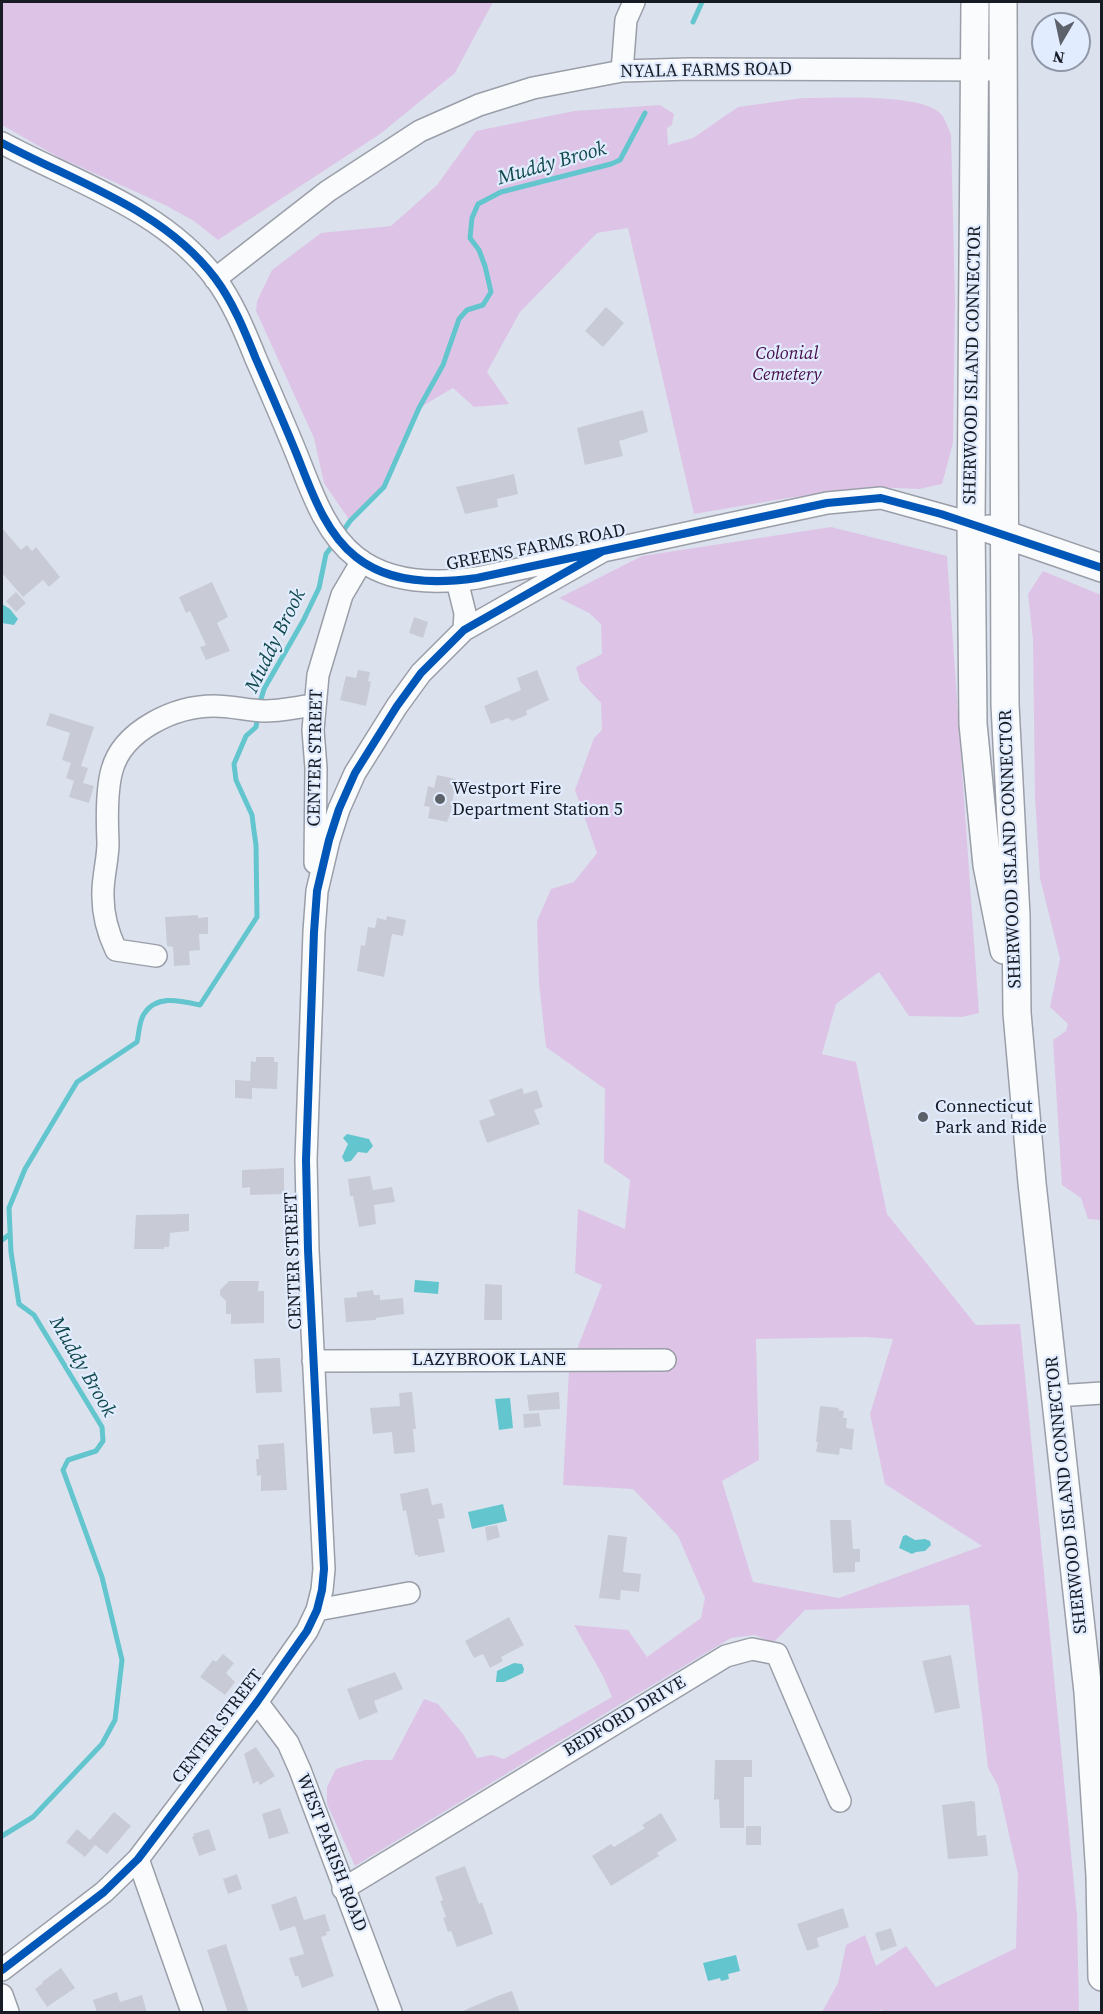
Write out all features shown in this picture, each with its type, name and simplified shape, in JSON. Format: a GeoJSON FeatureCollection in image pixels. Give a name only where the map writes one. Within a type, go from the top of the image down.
{"type":"FeatureCollection","features":[{"type":"Feature","properties":{"kind":"main road","name":"SHERWOOD ISLAND CONNECTOR"},"geometry":{"type":"LineString","coordinates":[[975,2],[972,693],[987,865],[1017,1013]]}},
{"type":"Feature","properties":{"kind":"main road","name":"SHERWOOD ISLAND CONNECTOR"},"geometry":{"type":"LineString","coordinates":[[1003,2],[1005,705],[1016,916],[1017,1013],[1032,1184],[1079,1600],[1092,1743],[1100,1876],[1101,1977]]}},
{"type":"Feature","properties":{"kind":"main road","name":"GREENS FARMS ROAD"},"geometry":{"type":"LineString","coordinates":[[971,523],[1101,568]]}},
{"type":"Feature","properties":{"kind":"street"},"geometry":{"type":"LineString","coordinates":[[622,71],[626,20],[634,2]]}},
{"type":"Feature","properties":{"kind":"street","name":"NYALA FARMS ROAD"},"geometry":{"type":"LineString","coordinates":[[215,279],[328,191],[420,131],[480,105],[533,88],[622,71],[689,69],[1003,70]]}},
{"type":"Feature","properties":{"kind":"street","name":"GREENS FARMS ROAD"},"geometry":{"type":"LineString","coordinates":[[2,143],[143,214],[180,241],[215,279],[240,321],[316,501],[335,535],[355,556],[388,574],[407,579],[457,581],[827,503],[881,498],[971,523]]}},
{"type":"Feature","properties":{"kind":"street","name":"CENTER STREET"},"geometry":{"type":"LineString","coordinates":[[2,1970],[104,1892],[138,1859],[257,1701],[307,1630],[317,1610],[324,1569],[308,1250],[306,1160],[314,932],[317,891],[329,840],[339,809],[355,773],[397,706],[421,673],[464,630],[603,551]]}},
{"type":"Feature","properties":{"kind":"street","name":"CENTER STREET"},"geometry":{"type":"LineString","coordinates":[[317,891],[314,705],[318,675],[355,556]]}},
{"type":"Feature","properties":{"kind":"street"},"geometry":{"type":"LineString","coordinates":[[457,581],[465,613],[464,630]]}},
{"type":"Feature","properties":{"kind":"street"},"geometry":{"type":"LineString","coordinates":[[156,956],[116,950],[107,930],[102,896],[108,852],[107,815],[112,769],[121,751],[140,730],[159,718],[191,708],[214,706],[254,710],[314,705]]}},
{"type":"Feature","properties":{"kind":"street","name":"LAZYBROOK LANE"},"geometry":{"type":"LineString","coordinates":[[314,1360],[665,1360]]}},
{"type":"Feature","properties":{"kind":"street"},"geometry":{"type":"LineString","coordinates":[[1056,1396],[1101,1393]]}},
{"type":"Feature","properties":{"kind":"street"},"geometry":{"type":"LineString","coordinates":[[317,1610],[409,1593]]}},
{"type":"Feature","properties":{"kind":"street","name":"BEDFORD DRIVE"},"geometry":{"type":"LineString","coordinates":[[343,1889],[726,1656],[752,1649],[777,1654],[840,1801]]}},
{"type":"Feature","properties":{"kind":"street","name":"WEST PARISH ROAD"},"geometry":{"type":"LineString","coordinates":[[257,1701],[288,1743],[300,1770],[391,2013]]}},
{"type":"Feature","properties":{"kind":"street"},"geometry":{"type":"LineString","coordinates":[[138,1859],[192,2013]]}},
{"type":"Feature","properties":{"kind":"street"},"geometry":{"type":"LineString","coordinates":[[2,1995],[8,2013]]}},
{"type":"Feature","properties":{"kind":"green space"},"geometry":{"type":"Polygon","coordinates":[[[2,2],[493,2],[455,73],[380,134],[218,240],[194,221],[165,205],[56,156],[2,125],[2,2]]]}},
{"type":"Feature","properties":{"kind":"green space","name":"Colonial Cemetery"},"geometry":{"type":"Polygon","coordinates":[[[854,97],[914,102],[940,113],[951,134],[955,302],[953,443],[942,484],[919,489],[868,487],[694,514],[628,228],[597,233],[520,312],[487,372],[509,404],[474,407],[453,388],[419,408],[384,487],[350,521],[324,483],[314,438],[256,311],[257,301],[272,270],[321,233],[391,226],[437,185],[476,131],[574,111],[660,105],[674,114],[672,125],[667,128],[668,145],[693,138],[738,107],[803,98],[854,97]]]}},
{"type":"Feature","properties":{"kind":"green space"},"geometry":{"type":"Polygon","coordinates":[[[831,527],[947,556],[979,1013],[962,1017],[909,1016],[879,972],[836,1004],[822,1054],[856,1062],[887,1214],[976,1325],[1020,1324],[1077,1915],[1079,2012],[885,2012],[881,2010],[877,2012],[822,2012],[838,1983],[846,1945],[865,1935],[876,1966],[906,1946],[936,1987],[1016,1948],[1018,1874],[998,1786],[988,1768],[969,1605],[805,1610],[773,1643],[755,1635],[731,1638],[355,1866],[327,1804],[327,1787],[336,1769],[365,1760],[392,1760],[424,1699],[438,1704],[463,1734],[477,1758],[492,1755],[504,1759],[612,1697],[603,1676],[574,1625],[628,1630],[647,1657],[701,1618],[705,1598],[678,1536],[633,1489],[563,1485],[569,1370],[602,1285],[575,1273],[578,1209],[625,1229],[630,1180],[604,1162],[605,1089],[546,1047],[539,983],[537,921],[551,889],[574,882],[597,853],[575,790],[594,738],[602,730],[601,703],[580,681],[576,667],[602,654],[601,624],[589,613],[559,598],[642,556],[831,527]],[[866,1337],[756,1339],[759,1460],[722,1481],[753,1582],[839,1598],[982,1546],[885,1484],[870,1414],[893,1339],[866,1337]]]}},
{"type":"Feature","properties":{"kind":"green space"},"geometry":{"type":"Polygon","coordinates":[[[1043,571],[1101,595],[1101,1220],[1088,1219],[1081,1198],[1062,1185],[1053,1040],[1066,1031],[1068,1024],[1050,1007],[1060,959],[1040,878],[1035,797],[1033,640],[1028,594],[1043,571]]]}},
{"type":"Feature","properties":{"kind":"water"},"geometry":{"type":"Polygon","coordinates":[[[2,604],[10,609],[18,619],[14,625],[2,623],[2,604]]]}},
{"type":"Feature","properties":{"kind":"water"},"geometry":{"type":"Polygon","coordinates":[[[347,1134],[369,1139],[373,1146],[367,1153],[358,1152],[351,1161],[345,1162],[342,1157],[348,1144],[343,1138],[347,1134]]]}},
{"type":"Feature","properties":{"kind":"water"},"geometry":{"type":"Polygon","coordinates":[[[415,1280],[439,1282],[438,1294],[414,1292],[415,1280]]]}},
{"type":"Feature","properties":{"kind":"water"},"geometry":{"type":"Polygon","coordinates":[[[510,1398],[513,1428],[499,1430],[495,1399],[510,1398]]]}},
{"type":"Feature","properties":{"kind":"water"},"geometry":{"type":"Polygon","coordinates":[[[503,1504],[507,1521],[472,1529],[468,1512],[503,1504]]]}},
{"type":"Feature","properties":{"kind":"water"},"geometry":{"type":"Polygon","coordinates":[[[906,1535],[915,1540],[930,1541],[931,1545],[925,1551],[912,1554],[899,1548],[903,1536],[906,1535]]]}},
{"type":"Feature","properties":{"kind":"water"},"geometry":{"type":"Polygon","coordinates":[[[514,1663],[522,1664],[523,1673],[504,1682],[496,1682],[497,1671],[514,1663]]]}},
{"type":"Feature","properties":{"kind":"water"},"geometry":{"type":"Polygon","coordinates":[[[736,1955],[740,1971],[728,1974],[729,1979],[721,1981],[720,1978],[708,1981],[703,1963],[736,1955]]]}},
{"type":"Feature","properties":{"kind":"building"},"geometry":{"type":"Polygon","coordinates":[[[606,307],[624,323],[603,347],[585,331],[606,307]]]}},
{"type":"Feature","properties":{"kind":"building"},"geometry":{"type":"Polygon","coordinates":[[[643,410],[648,432],[619,441],[623,456],[585,465],[577,428],[643,410]]]}},
{"type":"Feature","properties":{"kind":"building"},"geometry":{"type":"Polygon","coordinates":[[[514,474],[518,494],[497,499],[498,507],[465,514],[456,487],[514,474]]]}},
{"type":"Feature","properties":{"kind":"building"},"geometry":{"type":"Polygon","coordinates":[[[2,528],[21,550],[27,545],[32,551],[36,547],[60,577],[49,587],[43,580],[23,597],[2,573],[2,528]]]}},
{"type":"Feature","properties":{"kind":"building"},"geometry":{"type":"Polygon","coordinates":[[[212,582],[228,617],[217,623],[230,651],[206,660],[200,647],[206,645],[190,611],[186,613],[179,597],[212,582]]]}},
{"type":"Feature","properties":{"kind":"building"},"geometry":{"type":"Polygon","coordinates":[[[16,592],[26,603],[16,612],[6,601],[16,592]]]}},
{"type":"Feature","properties":{"kind":"building"},"geometry":{"type":"Polygon","coordinates":[[[414,617],[428,622],[423,638],[409,633],[414,617]]]}},
{"type":"Feature","properties":{"kind":"building"},"geometry":{"type":"Polygon","coordinates":[[[358,670],[370,672],[368,681],[371,682],[366,706],[340,700],[346,676],[356,678],[358,670]]]}},
{"type":"Feature","properties":{"kind":"building"},"geometry":{"type":"Polygon","coordinates":[[[537,670],[549,700],[526,711],[527,715],[512,721],[508,718],[491,724],[484,706],[521,690],[517,678],[537,670]]]}},
{"type":"Feature","properties":{"kind":"building"},"geometry":{"type":"Polygon","coordinates":[[[50,713],[94,727],[81,766],[88,768],[83,783],[94,786],[89,803],[69,797],[74,781],[66,778],[71,763],[62,760],[70,733],[46,725],[50,713]]]}},
{"type":"Feature","properties":{"kind":"building","name":"Westport Fire Department Station 5"},"geometry":{"type":"Polygon","coordinates":[[[437,775],[456,779],[447,822],[428,818],[430,807],[424,806],[428,786],[434,788],[437,775]]]}},
{"type":"Feature","properties":{"kind":"building"},"geometry":{"type":"Polygon","coordinates":[[[198,915],[198,918],[208,917],[208,934],[199,934],[200,950],[189,951],[190,965],[174,966],[173,947],[167,946],[165,917],[198,915]]]}},
{"type":"Feature","properties":{"kind":"building"},"geometry":{"type":"Polygon","coordinates":[[[387,916],[406,920],[403,936],[392,934],[384,977],[357,971],[361,945],[365,946],[368,927],[375,928],[377,918],[386,920],[387,916]]]}},
{"type":"Feature","properties":{"kind":"building"},"geometry":{"type":"Polygon","coordinates":[[[256,1057],[274,1057],[274,1062],[278,1062],[277,1089],[252,1088],[252,1099],[235,1098],[235,1080],[250,1081],[251,1061],[256,1062],[256,1057]]]}},
{"type":"Feature","properties":{"kind":"building"},"geometry":{"type":"Polygon","coordinates":[[[522,1088],[524,1094],[537,1090],[543,1107],[534,1110],[540,1124],[487,1143],[479,1121],[495,1115],[489,1100],[522,1088]]]}},
{"type":"Feature","properties":{"kind":"building"},"geometry":{"type":"Polygon","coordinates":[[[284,1168],[284,1194],[250,1195],[250,1187],[242,1188],[242,1170],[284,1168]]]}},
{"type":"Feature","properties":{"kind":"building"},"geometry":{"type":"Polygon","coordinates":[[[370,1176],[373,1190],[392,1187],[395,1202],[374,1205],[376,1224],[359,1227],[353,1196],[350,1196],[348,1179],[370,1176]]]}},
{"type":"Feature","properties":{"kind":"building"},"geometry":{"type":"Polygon","coordinates":[[[189,1214],[189,1231],[170,1233],[169,1247],[134,1249],[136,1215],[189,1214]]]}},
{"type":"Feature","properties":{"kind":"building"},"geometry":{"type":"Polygon","coordinates":[[[229,1281],[259,1281],[258,1291],[264,1291],[264,1323],[231,1324],[231,1314],[226,1314],[226,1301],[220,1295],[220,1290],[229,1281]]]}},
{"type":"Feature","properties":{"kind":"building"},"geometry":{"type":"Polygon","coordinates":[[[485,1284],[502,1285],[502,1320],[484,1320],[485,1284]]]}},
{"type":"Feature","properties":{"kind":"building"},"geometry":{"type":"Polygon","coordinates":[[[373,1290],[374,1295],[380,1295],[380,1300],[403,1298],[404,1314],[376,1318],[376,1320],[346,1322],[344,1298],[357,1297],[357,1292],[373,1290]]]}},
{"type":"Feature","properties":{"kind":"building"},"geometry":{"type":"Polygon","coordinates":[[[280,1358],[282,1392],[256,1393],[254,1359],[280,1358]]]}},
{"type":"Feature","properties":{"kind":"building"},"geometry":{"type":"Polygon","coordinates":[[[412,1392],[416,1429],[413,1429],[415,1452],[394,1454],[392,1432],[373,1434],[370,1408],[400,1406],[399,1393],[412,1392]]]}},
{"type":"Feature","properties":{"kind":"building"},"geometry":{"type":"Polygon","coordinates":[[[559,1392],[560,1409],[529,1411],[527,1395],[559,1392]]]}},
{"type":"Feature","properties":{"kind":"building"},"geometry":{"type":"Polygon","coordinates":[[[820,1406],[839,1408],[838,1410],[844,1411],[843,1418],[847,1418],[846,1428],[854,1429],[852,1450],[840,1448],[839,1455],[816,1452],[820,1406]]]}},
{"type":"Feature","properties":{"kind":"building"},"geometry":{"type":"Polygon","coordinates":[[[539,1413],[541,1426],[524,1428],[523,1414],[539,1413]]]}},
{"type":"Feature","properties":{"kind":"building"},"geometry":{"type":"Polygon","coordinates":[[[284,1443],[287,1490],[261,1491],[261,1475],[257,1476],[258,1445],[284,1443]]]}},
{"type":"Feature","properties":{"kind":"building"},"geometry":{"type":"Polygon","coordinates":[[[428,1488],[432,1505],[442,1503],[445,1518],[438,1519],[445,1552],[418,1557],[415,1555],[406,1510],[403,1511],[400,1494],[428,1488]]]}},
{"type":"Feature","properties":{"kind":"building"},"geometry":{"type":"Polygon","coordinates":[[[830,1520],[851,1520],[853,1549],[860,1549],[860,1562],[855,1562],[855,1572],[833,1573],[830,1520]]]}},
{"type":"Feature","properties":{"kind":"building"},"geometry":{"type":"Polygon","coordinates":[[[497,1525],[500,1537],[487,1541],[485,1527],[497,1525]]]}},
{"type":"Feature","properties":{"kind":"building"},"geometry":{"type":"Polygon","coordinates":[[[608,1535],[627,1537],[623,1572],[641,1574],[639,1592],[621,1590],[620,1600],[599,1598],[608,1535]]]}},
{"type":"Feature","properties":{"kind":"building"},"geometry":{"type":"Polygon","coordinates":[[[509,1617],[524,1645],[501,1657],[503,1661],[490,1668],[483,1654],[474,1658],[465,1641],[509,1617]]]}},
{"type":"Feature","properties":{"kind":"building"},"geometry":{"type":"Polygon","coordinates":[[[223,1654],[234,1663],[226,1673],[235,1682],[225,1695],[200,1677],[213,1660],[216,1662],[223,1654]]]}},
{"type":"Feature","properties":{"kind":"building"},"geometry":{"type":"Polygon","coordinates":[[[951,1655],[960,1708],[935,1713],[922,1661],[951,1655]]]}},
{"type":"Feature","properties":{"kind":"building"},"geometry":{"type":"Polygon","coordinates":[[[395,1672],[403,1689],[374,1701],[378,1712],[359,1720],[347,1689],[395,1672]]]}},
{"type":"Feature","properties":{"kind":"building"},"geometry":{"type":"Polygon","coordinates":[[[256,1747],[275,1776],[260,1785],[258,1781],[253,1784],[244,1754],[256,1747]]]}},
{"type":"Feature","properties":{"kind":"building"},"geometry":{"type":"Polygon","coordinates":[[[715,1760],[752,1760],[752,1777],[744,1777],[744,1828],[720,1828],[719,1799],[714,1800],[715,1760]]]}},
{"type":"Feature","properties":{"kind":"building"},"geometry":{"type":"Polygon","coordinates":[[[975,1802],[977,1836],[986,1835],[988,1856],[948,1859],[942,1805],[975,1802]]]}},
{"type":"Feature","properties":{"kind":"building"},"geometry":{"type":"Polygon","coordinates":[[[280,1808],[289,1833],[269,1839],[262,1814],[280,1808]]]}},
{"type":"Feature","properties":{"kind":"building"},"geometry":{"type":"Polygon","coordinates":[[[114,1812],[131,1826],[107,1854],[95,1845],[85,1857],[66,1842],[77,1829],[90,1840],[114,1812]]]}},
{"type":"Feature","properties":{"kind":"building"},"geometry":{"type":"Polygon","coordinates":[[[661,1813],[677,1840],[657,1853],[659,1856],[611,1886],[592,1856],[611,1844],[614,1847],[645,1828],[642,1825],[661,1813]]]}},
{"type":"Feature","properties":{"kind":"building"},"geometry":{"type":"Polygon","coordinates":[[[746,1826],[761,1826],[761,1845],[746,1845],[746,1826]]]}},
{"type":"Feature","properties":{"kind":"building"},"geometry":{"type":"Polygon","coordinates":[[[209,1829],[216,1850],[199,1856],[193,1834],[209,1829]]]}},
{"type":"Feature","properties":{"kind":"building"},"geometry":{"type":"Polygon","coordinates":[[[465,1866],[479,1904],[482,1902],[493,1934],[457,1947],[443,1918],[446,1917],[440,1901],[443,1900],[435,1877],[465,1866]]]}},
{"type":"Feature","properties":{"kind":"building"},"geometry":{"type":"Polygon","coordinates":[[[237,1874],[242,1889],[228,1894],[223,1879],[237,1874]]]}},
{"type":"Feature","properties":{"kind":"building"},"geometry":{"type":"Polygon","coordinates":[[[296,1896],[304,1920],[325,1914],[330,1931],[321,1937],[334,1976],[302,1988],[289,1958],[304,1954],[295,1926],[280,1931],[271,1905],[296,1896]]]}},
{"type":"Feature","properties":{"kind":"building"},"geometry":{"type":"Polygon","coordinates":[[[843,1908],[849,1927],[817,1938],[819,1947],[807,1951],[797,1924],[843,1908]]]}},
{"type":"Feature","properties":{"kind":"building"},"geometry":{"type":"Polygon","coordinates":[[[891,1928],[897,1946],[881,1951],[875,1933],[891,1928]]]}},
{"type":"Feature","properties":{"kind":"building"},"geometry":{"type":"Polygon","coordinates":[[[226,1944],[249,2013],[228,2013],[207,1950],[226,1944]]]}},
{"type":"Feature","properties":{"kind":"building"},"geometry":{"type":"Polygon","coordinates":[[[61,1968],[75,1988],[47,2007],[35,1989],[61,1968]]]}},
{"type":"Feature","properties":{"kind":"building"},"geometry":{"type":"Polygon","coordinates":[[[512,1991],[520,2013],[458,2013],[500,1995],[512,1991]]]}},
{"type":"Feature","properties":{"kind":"building"},"geometry":{"type":"Polygon","coordinates":[[[117,1992],[120,2002],[142,1995],[147,2013],[97,2013],[93,2000],[117,1992]]]}},
{"type":"Feature","properties":{"kind":"waterway","name":"Muddy Brook"},"geometry":{"type":"LineString","coordinates":[[693,22],[702,2]]}},
{"type":"Feature","properties":{"kind":"waterway","name":"Muddy Brook"},"geometry":{"type":"LineString","coordinates":[[341,534],[350,521],[384,487],[419,408],[443,365],[459,319],[467,310],[483,305],[491,292],[479,250],[470,238],[472,218],[478,204],[501,192],[620,160],[645,113]]}},
{"type":"Feature","properties":{"kind":"waterway","name":"Muddy Brook"},"geometry":{"type":"LineString","coordinates":[[259,706],[264,689],[319,588],[326,554],[335,542]]}},
{"type":"Feature","properties":{"kind":"waterway","name":"Muddy Brook"},"geometry":{"type":"LineString","coordinates":[[2,1836],[33,1817],[102,1744],[115,1720],[122,1660],[102,1577],[63,1470],[68,1460],[96,1451],[103,1441],[102,1427],[34,1315],[19,1304],[11,1252],[9,1208],[25,1169],[77,1082],[137,1042],[142,1017],[149,1008],[162,1001],[170,1000],[200,1005],[257,917],[256,845],[252,815],[236,780],[234,764],[246,736],[256,727],[258,715]]}},
{"type":"Feature","properties":{"kind":"waterway"},"geometry":{"type":"LineString","coordinates":[[2,1240],[10,1234]]}},
{"type":"Feature","properties":{"kind":"cycle path"},"geometry":{"type":"LineString","coordinates":[[2,143],[144,215],[194,254],[215,278],[238,317],[327,523],[345,547],[356,557],[383,573],[430,581],[477,578],[827,503],[881,498],[941,514],[1102,568]]}},
{"type":"Feature","properties":{"kind":"cycle path"},"geometry":{"type":"LineString","coordinates":[[2,1970],[104,1892],[138,1859],[257,1702],[307,1631],[317,1610],[324,1569],[308,1250],[306,1160],[314,932],[317,891],[329,840],[339,809],[355,773],[397,706],[421,673],[464,630],[603,551]]}},
{"type":"Feature","properties":{"kind":"place","name":"Westport Fire Department Station 5"},"geometry":{"type":"Point","coordinates":[440,799]}},
{"type":"Feature","properties":{"kind":"place","name":"Connecticut Park and Ride"},"geometry":{"type":"Point","coordinates":[923,1117]}}]}
